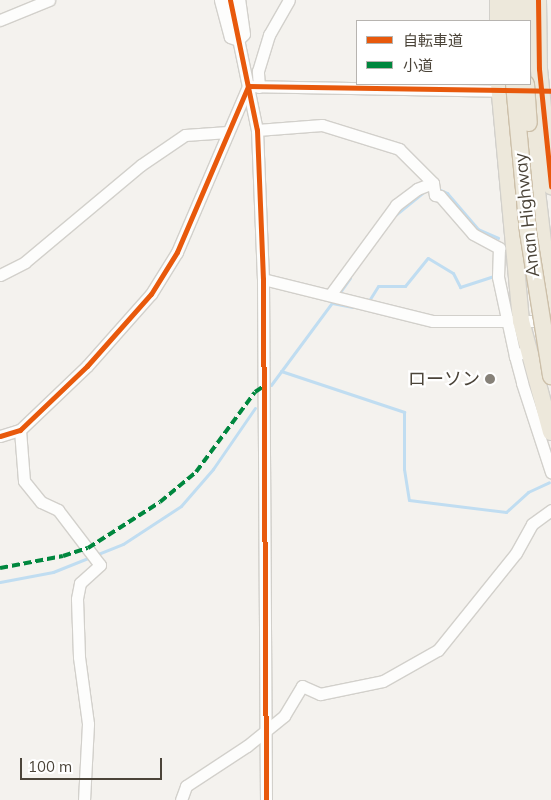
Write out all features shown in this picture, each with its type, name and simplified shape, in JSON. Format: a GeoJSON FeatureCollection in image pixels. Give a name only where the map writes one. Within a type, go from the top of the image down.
{"type":"FeatureCollection","features":[{"type":"Feature","properties":{"kind":"highway"},"geometry":{"type":"LineString","coordinates":[[498,0],[498,20]]}},
{"type":"Feature","properties":{"kind":"highway"},"geometry":{"type":"LineString","coordinates":[[513,0],[513,20]]}},
{"type":"Feature","properties":{"kind":"highway"},"geometry":{"type":"LineString","coordinates":[[525,0],[525,20]]}},
{"type":"Feature","properties":{"kind":"highway"},"geometry":{"type":"LineString","coordinates":[[538,0],[546,91],[551,186]]}},
{"type":"Feature","properties":{"kind":"highway","name":"Anan Highway"},"geometry":{"type":"LineString","coordinates":[[526,85],[538,222],[551,309]]}},
{"type":"Feature","properties":{"kind":"highway"},"geometry":{"type":"LineString","coordinates":[[504,86],[514,321],[522,353],[551,432]]}},
{"type":"Feature","properties":{"kind":"highway","name":"Anan Highway"},"geometry":{"type":"LineString","coordinates":[[504,86],[551,376]]}},
{"type":"Feature","properties":{"kind":"street"},"geometry":{"type":"LineString","coordinates":[[0,20],[48,0]]}},
{"type":"Feature","properties":{"kind":"street"},"geometry":{"type":"LineString","coordinates":[[220,0],[230,37],[238,40]]}},
{"type":"Feature","properties":{"kind":"street"},"geometry":{"type":"LineString","coordinates":[[230,0],[238,40],[254,87],[257,130],[263,279],[266,800]]}},
{"type":"Feature","properties":{"kind":"street"},"geometry":{"type":"LineString","coordinates":[[238,40],[244,34],[240,0]]}},
{"type":"Feature","properties":{"kind":"street"},"geometry":{"type":"LineString","coordinates":[[0,436],[20,430],[87,366],[151,294],[177,252],[228,132],[254,87],[269,34],[289,0]]}},
{"type":"Feature","properties":{"kind":"street"},"geometry":{"type":"LineString","coordinates":[[254,87],[504,86],[546,91]]}},
{"type":"Feature","properties":{"kind":"street"},"geometry":{"type":"LineString","coordinates":[[257,130],[322,125],[399,149],[473,234],[500,248],[498,274],[514,321]]}},
{"type":"Feature","properties":{"kind":"street"},"geometry":{"type":"LineString","coordinates":[[0,275],[25,262],[141,165],[185,135],[228,132]]}},
{"type":"Feature","properties":{"kind":"street"},"geometry":{"type":"LineString","coordinates":[[334,296],[396,205],[418,189],[434,187]]}},
{"type":"Feature","properties":{"kind":"street"},"geometry":{"type":"LineString","coordinates":[[263,279],[433,321],[551,321]]}},
{"type":"Feature","properties":{"kind":"street"},"geometry":{"type":"LineString","coordinates":[[522,353],[527,404],[551,472]]}},
{"type":"Feature","properties":{"kind":"street"},"geometry":{"type":"LineString","coordinates":[[20,430],[24,481],[41,502],[58,510],[100,565],[80,583],[77,599],[79,658],[88,724],[84,800]]}},
{"type":"Feature","properties":{"kind":"street"},"geometry":{"type":"LineString","coordinates":[[181,800],[186,786],[247,746],[284,716],[302,686],[320,694],[382,682],[438,650],[516,553],[532,524],[551,510]]}},
{"type":"Feature","properties":{"kind":"waterway"},"geometry":{"type":"LineString","coordinates":[[440,190],[447,193],[478,229],[498,238]]}},
{"type":"Feature","properties":{"kind":"waterway"},"geometry":{"type":"LineString","coordinates":[[394,216],[424,192]]}},
{"type":"Feature","properties":{"kind":"waterway"},"geometry":{"type":"LineString","coordinates":[[370,299],[378,286],[405,286],[428,258],[453,273],[460,287],[496,275]]}},
{"type":"Feature","properties":{"kind":"waterway"},"geometry":{"type":"LineString","coordinates":[[338,295],[350,278]]}},
{"type":"Feature","properties":{"kind":"waterway"},"geometry":{"type":"LineString","coordinates":[[271,385],[334,300]]}},
{"type":"Feature","properties":{"kind":"waterway"},"geometry":{"type":"LineString","coordinates":[[332,303],[353,307]]}},
{"type":"Feature","properties":{"kind":"waterway"},"geometry":{"type":"LineString","coordinates":[[281,371],[404,412],[404,469],[409,500],[506,512],[528,492],[549,482]]}},
{"type":"Feature","properties":{"kind":"waterway"},"geometry":{"type":"LineString","coordinates":[[0,582],[53,572],[123,544],[181,506],[213,469],[255,408]]}},
{"type":"Feature","properties":{"kind":"marked path"},"geometry":{"type":"LineString","coordinates":[[0,568],[63,556],[88,548],[160,502],[196,472],[255,392],[264,386]]}},
{"type":"Feature","properties":{"kind":"cycle path"},"geometry":{"type":"LineString","coordinates":[[230,0],[257,130],[263,279],[266,800]]}},
{"type":"Feature","properties":{"kind":"cycle path"},"geometry":{"type":"LineString","coordinates":[[538,0],[539,69],[551,186]]}},
{"type":"Feature","properties":{"kind":"cycle path"},"geometry":{"type":"LineString","coordinates":[[0,436],[20,430],[87,366],[151,294],[177,252],[248,86],[551,91]]}},
{"type":"Feature","properties":{"kind":"place","name":"ローソン"},"geometry":{"type":"Point","coordinates":[490,379]}}]}
